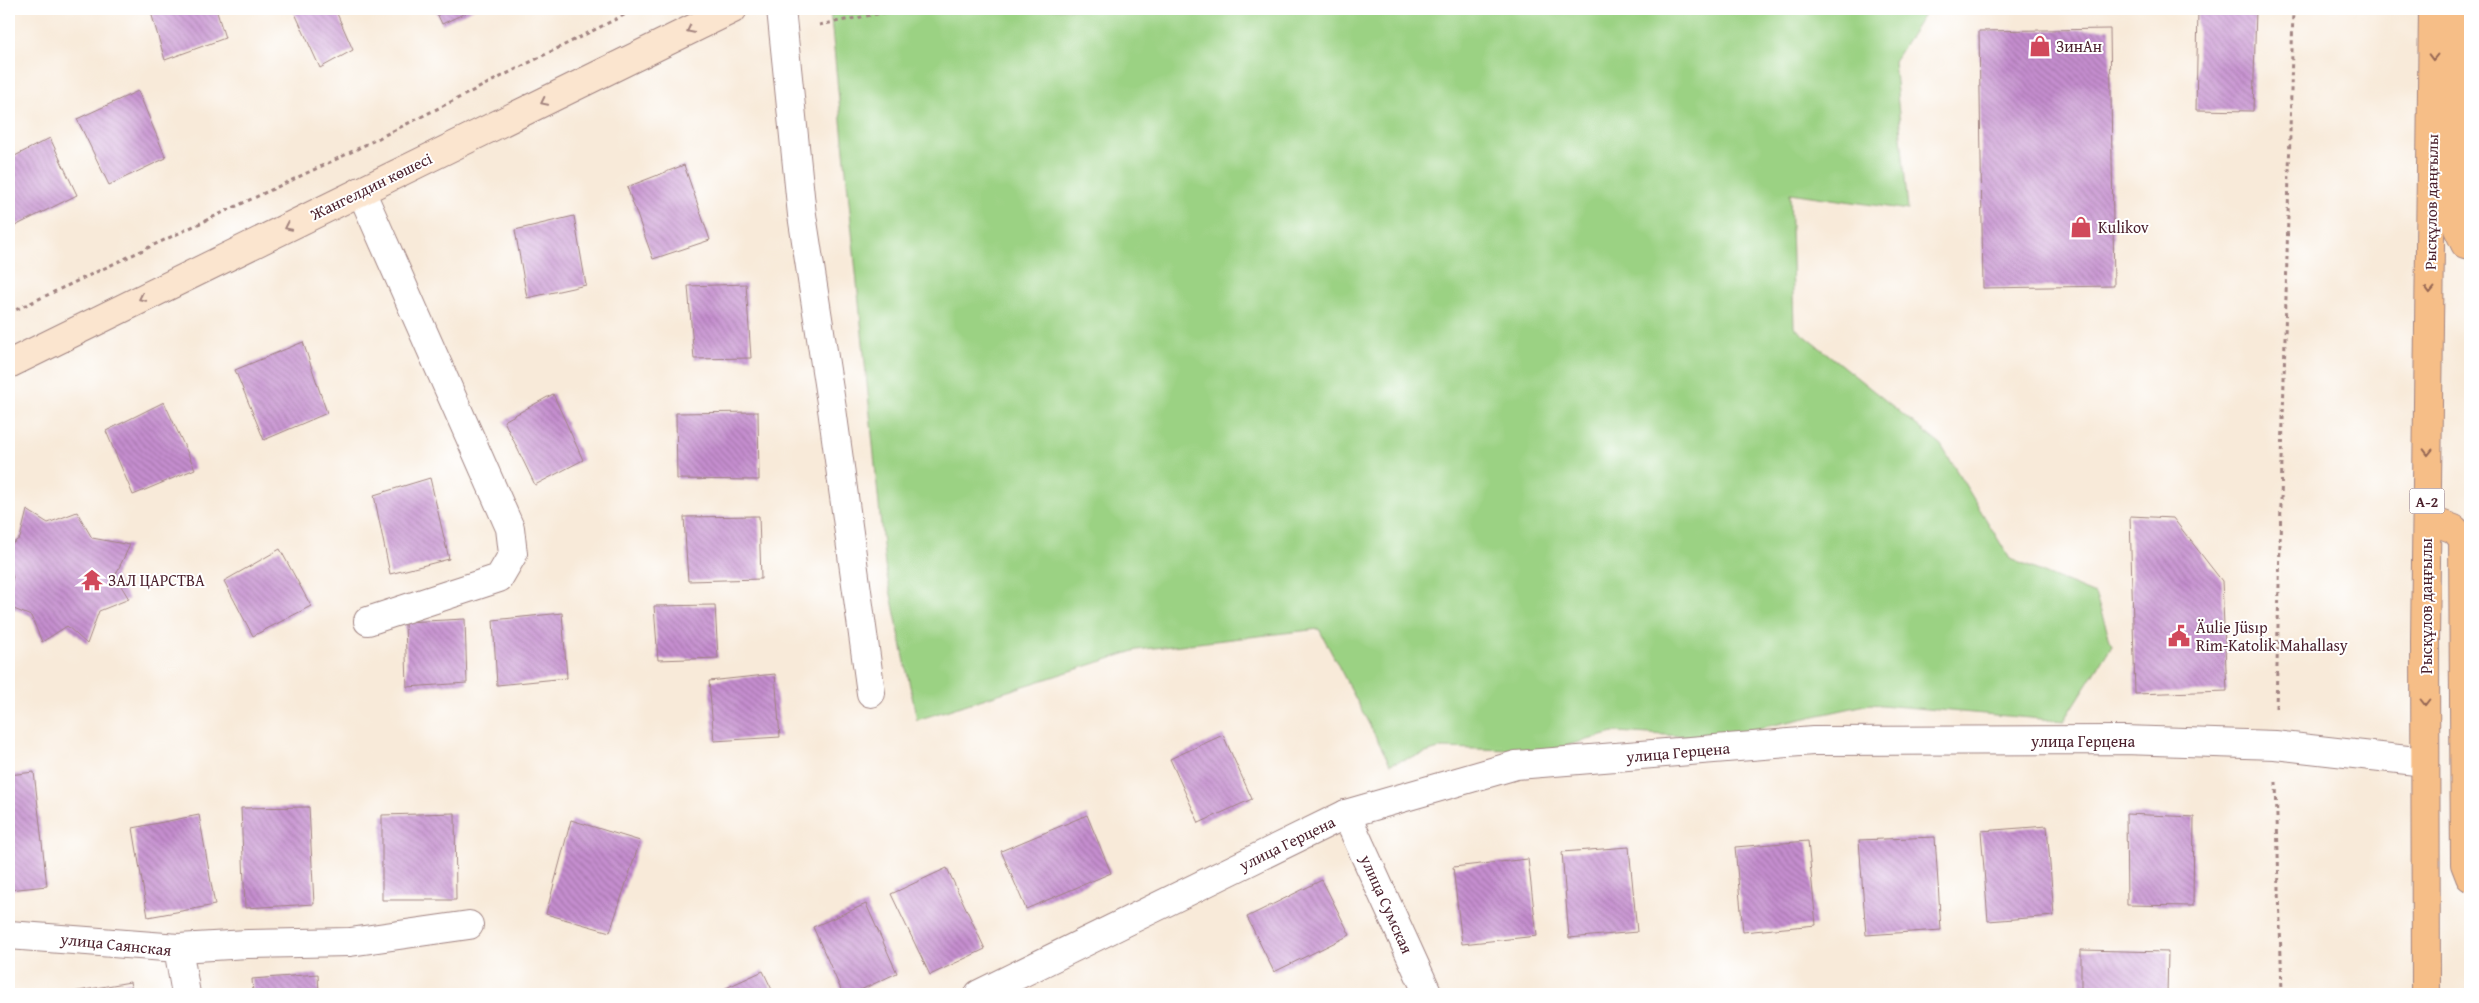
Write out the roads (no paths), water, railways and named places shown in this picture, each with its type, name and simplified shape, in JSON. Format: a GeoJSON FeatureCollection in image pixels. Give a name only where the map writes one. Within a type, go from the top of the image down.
{"type":"FeatureCollection","features":[{"type":"Feature","properties":{"kind":"main road","name":"Жангелдин көшесі"},"geometry":{"type":"LineString","coordinates":[[9,364],[733,9]]}},
{"type":"Feature","properties":{"kind":"main road","name":"Рысқұлов даңғылы"},"geometry":{"type":"LineString","coordinates":[[2426,994],[2425,762],[2433,9]]}},
{"type":"Feature","properties":{"kind":"main road"},"geometry":{"type":"LineString","coordinates":[[2457,9],[2458,229],[2465,244],[2470,246]]}},
{"type":"Feature","properties":{"kind":"main road"},"geometry":{"type":"LineString","coordinates":[[2427,519],[2454,530],[2463,539],[2465,864],[2470,877]]}},
{"type":"Feature","properties":{"kind":"street"},"geometry":{"type":"LineString","coordinates":[[783,20],[802,215],[832,408],[871,693]]}},
{"type":"Feature","properties":{"kind":"street"},"geometry":{"type":"LineString","coordinates":[[361,191],[510,528],[513,554],[499,578],[368,621]]}},
{"type":"Feature","properties":{"kind":"street","name":"улица Герцена"},"geometry":{"type":"LineString","coordinates":[[979,994],[1346,814],[1516,765],[1813,741],[2124,740],[2275,745],[2425,762]]}},
{"type":"Feature","properties":{"kind":"street","name":"улица Сумская"},"geometry":{"type":"LineString","coordinates":[[1346,814],[1428,994]]}},
{"type":"Feature","properties":{"kind":"street"},"geometry":{"type":"LineString","coordinates":[[178,948],[248,944],[350,942],[469,925]]}},
{"type":"Feature","properties":{"kind":"street","name":"улица Саянская"},"geometry":{"type":"LineString","coordinates":[[9,936],[178,948],[186,994]]}},
{"type":"Feature","properties":{"kind":"place","name":"ЗинАн"},"geometry":{"type":"Point","coordinates":[2040,46]}},
{"type":"Feature","properties":{"kind":"place","name":"Kulikov"},"geometry":{"type":"Point","coordinates":[2081,227]}},
{"type":"Feature","properties":{"kind":"place","name":"ЗАЛ ЦАРСТВА"},"geometry":{"type":"Point","coordinates":[92,580]}},
{"type":"Feature","properties":{"kind":"place","name":"Äulie Jüsıp Rim-Katolik Mahallasy"},"geometry":{"type":"Point","coordinates":[2179,636]}}]}
